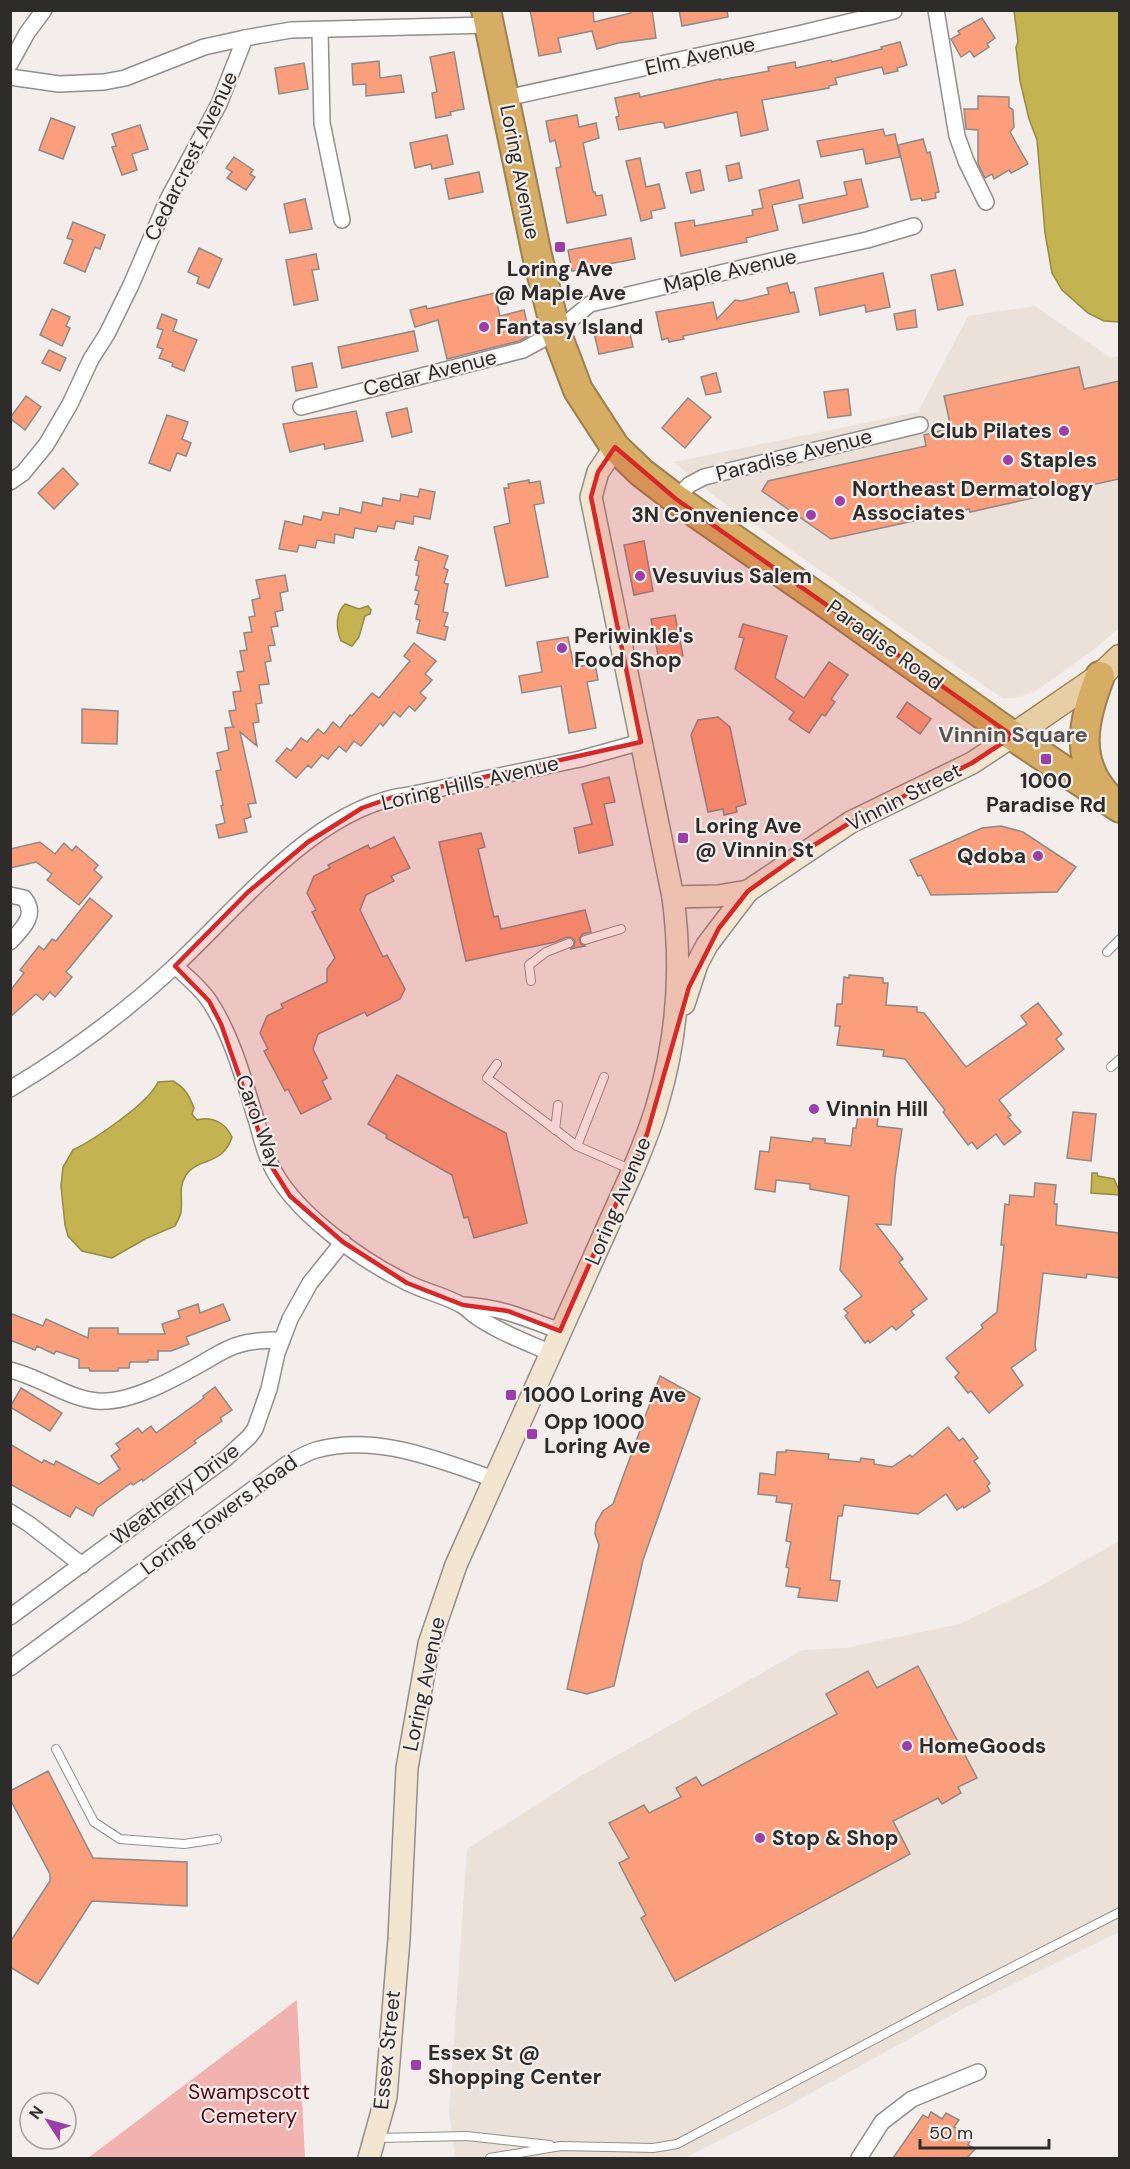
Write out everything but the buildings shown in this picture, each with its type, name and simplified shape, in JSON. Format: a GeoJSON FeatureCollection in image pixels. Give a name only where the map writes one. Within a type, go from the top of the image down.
{"type":"FeatureCollection","features":[{"type":"Feature","properties":{"kind":"highway","name":"Loring Avenue"},"geometry":{"type":"LineString","coordinates":[[488,18],[537,255],[556,332]]}},
{"type":"Feature","properties":{"kind":"highway","name":"Paradise Road"},"geometry":{"type":"LineString","coordinates":[[556,332],[578,390],[615,447],[642,473],[1013,736],[1118,807]]}},
{"type":"Feature","properties":{"kind":"highway"},"geometry":{"type":"LineString","coordinates":[[1110,667],[1085,719],[1083,737],[1086,761],[1093,777],[1118,807]]}},
{"type":"Feature","properties":{"kind":"main road","name":"Loring Avenue"},"geometry":{"type":"LineString","coordinates":[[399,1939],[408,1767],[424,1665],[436,1621],[456,1565],[633,1170],[658,1103],[672,1045],[678,955],[673,897],[591,497],[598,472],[615,447]]}},
{"type":"Feature","properties":{"kind":"main road","name":"Vinnin Street"},"geometry":{"type":"LineString","coordinates":[[673,897],[718,896],[748,891],[850,822],[972,763],[1110,667]]}},
{"type":"Feature","properties":{"kind":"main road"},"geometry":{"type":"LineString","coordinates":[[672,1045],[697,964],[719,928],[748,891]]}},
{"type":"Feature","properties":{"kind":"main road","name":"Essex Street"},"geometry":{"type":"LineString","coordinates":[[369,2158],[386,2097],[399,1939]]}},
{"type":"Feature","properties":{"kind":"street"},"geometry":{"type":"LineString","coordinates":[[10,64],[27,33],[44,10]]}},
{"type":"Feature","properties":{"kind":"street"},"geometry":{"type":"LineString","coordinates":[[936,10],[957,136],[966,161],[986,202]]}},
{"type":"Feature","properties":{"kind":"street","name":"Elm Avenue"},"geometry":{"type":"LineString","coordinates":[[506,98],[894,11]]}},
{"type":"Feature","properties":{"kind":"street"},"geometry":{"type":"LineString","coordinates":[[10,77],[59,84],[104,82],[125,78],[204,47],[291,30],[488,18]]}},
{"type":"Feature","properties":{"kind":"street"},"geometry":{"type":"LineString","coordinates":[[320,30],[322,123],[342,220]]}},
{"type":"Feature","properties":{"kind":"street","name":"Cedarcrest Avenue"},"geometry":{"type":"LineString","coordinates":[[10,482],[22,473],[46,446],[70,404],[91,359],[107,334],[131,285],[168,199],[219,104],[245,38]]}},
{"type":"Feature","properties":{"kind":"street","name":"Maple Avenue"},"geometry":{"type":"LineString","coordinates":[[556,332],[590,304],[867,240],[914,226]]}},
{"type":"Feature","properties":{"kind":"street","name":"Cedar Avenue"},"geometry":{"type":"LineString","coordinates":[[301,406],[523,350],[556,332]]}},
{"type":"Feature","properties":{"kind":"street","name":"Paradise Avenue"},"geometry":{"type":"LineString","coordinates":[[676,499],[689,485],[704,477],[920,425]]}},
{"type":"Feature","properties":{"kind":"street","name":"Loring Hills Avenue"},"geometry":{"type":"LineString","coordinates":[[10,1089],[98,1031],[175,966],[248,892],[308,842],[339,820],[362,808],[390,798],[580,759],[641,742]]}},
{"type":"Feature","properties":{"kind":"street"},"geometry":{"type":"LineString","coordinates":[[10,895],[24,898],[30,907],[30,913],[24,926],[10,942]]}},
{"type":"Feature","properties":{"kind":"street","name":"Carol Way"},"geometry":{"type":"LineString","coordinates":[[175,966],[195,983],[209,1001],[221,1024],[242,1074],[270,1164],[290,1197],[343,1242],[407,1283],[463,1305],[487,1306],[508,1311],[560,1331]]}},
{"type":"Feature","properties":{"kind":"street","name":"Weatherly Drive"},"geometry":{"type":"LineString","coordinates":[[10,1617],[225,1460],[249,1437],[255,1429],[277,1353],[299,1300],[343,1242]]}},
{"type":"Feature","properties":{"kind":"street","name":"Carol Way"},"geometry":{"type":"LineString","coordinates":[[463,1305],[477,1317],[497,1328],[551,1353]]}},
{"type":"Feature","properties":{"kind":"street"},"geometry":{"type":"LineString","coordinates":[[10,1370],[31,1376],[81,1398],[98,1401],[116,1400],[180,1375],[240,1344],[282,1340]]}},
{"type":"Feature","properties":{"kind":"street","name":"Loring Towers Road"},"geometry":{"type":"LineString","coordinates":[[10,1668],[287,1464],[315,1450],[348,1445],[395,1450],[429,1457],[494,1479]]}},
{"type":"Feature","properties":{"kind":"street"},"geometry":{"type":"LineString","coordinates":[[10,1512],[82,1565]]}},
{"type":"Feature","properties":{"kind":"street"},"geometry":{"type":"LineString","coordinates":[[859,2158],[882,2122],[912,2099],[978,2072]]}},
{"type":"Feature","properties":{"kind":"lane"},"geometry":{"type":"LineString","coordinates":[[585,940],[621,928]]}},
{"type":"Feature","properties":{"kind":"lane"},"geometry":{"type":"LineString","coordinates":[[1107,952],[1119,939]]}},
{"type":"Feature","properties":{"kind":"lane"},"geometry":{"type":"LineString","coordinates":[[531,981],[529,965],[546,952],[569,943]]}},
{"type":"Feature","properties":{"kind":"lane"},"geometry":{"type":"LineString","coordinates":[[1111,1067],[1119,1059]]}},
{"type":"Feature","properties":{"kind":"lane"},"geometry":{"type":"LineString","coordinates":[[497,1064],[487,1078],[577,1146],[633,1170]]}},
{"type":"Feature","properties":{"kind":"lane"},"geometry":{"type":"LineString","coordinates":[[577,1146],[604,1077]]}},
{"type":"Feature","properties":{"kind":"lane"},"geometry":{"type":"LineString","coordinates":[[555,1130],[558,1105]]}},
{"type":"Feature","properties":{"kind":"lane"},"geometry":{"type":"LineString","coordinates":[[56,1749],[94,1822],[120,1839],[184,1844],[218,1839]]}},
{"type":"Feature","properties":{"kind":"lane"},"geometry":{"type":"LineString","coordinates":[[376,2138],[468,2136],[561,2146],[653,2148],[677,2144],[1119,1912]]}},
{"type":"Feature","properties":{"kind":"lane"},"geometry":{"type":"LineString","coordinates":[[490,2158],[561,2146]]}},
{"type":"Feature","properties":{"kind":"highlighted area"},"geometry":{"type":"Polygon","coordinates":[[[615,447],[676,499],[1013,736],[972,763],[851,822],[800,854],[748,891],[719,928],[689,987],[647,1134],[560,1331],[508,1311],[463,1305],[407,1283],[343,1242],[290,1196],[270,1164],[221,1024],[209,1001],[175,966],[248,892],[308,842],[362,808],[390,798],[641,742],[591,497],[598,472],[615,447]]]}},
{"type":"Feature","properties":{"kind":"shaded area"},"geometry":{"type":"Polygon","coordinates":[[[1014,11],[1119,11],[1119,322],[1104,321],[1088,313],[1062,290],[1052,273],[1045,233],[1037,140],[1029,119],[1020,81],[1014,11]]]}},
{"type":"Feature","properties":{"kind":"shaded area"},"geometry":{"type":"Polygon","coordinates":[[[1034,306],[1111,358],[1119,356],[1119,628],[1096,648],[1036,691],[1015,698],[1002,698],[710,493],[674,462],[918,412],[968,316],[1034,306]]]}},
{"type":"Feature","properties":{"kind":"shaded area"},"geometry":{"type":"Polygon","coordinates":[[[345,604],[359,609],[368,606],[371,610],[370,614],[365,616],[359,637],[352,646],[341,641],[338,631],[339,612],[345,604]]]}},
{"type":"Feature","properties":{"kind":"shaded area"},"geometry":{"type":"Polygon","coordinates":[[[173,1081],[184,1089],[194,1108],[192,1114],[197,1120],[218,1121],[226,1127],[232,1137],[228,1146],[223,1153],[191,1169],[186,1175],[181,1189],[181,1212],[175,1226],[145,1239],[112,1258],[82,1251],[68,1236],[65,1225],[61,1186],[63,1167],[73,1150],[133,1110],[158,1082],[173,1081]]]}},
{"type":"Feature","properties":{"kind":"shaded area"},"geometry":{"type":"Polygon","coordinates":[[[1092,1173],[1114,1179],[1119,1195],[1091,1193],[1092,1173]]]}},
{"type":"Feature","properties":{"kind":"shaded area"},"geometry":{"type":"Polygon","coordinates":[[[1119,1541],[1119,1932],[961,2010],[786,2107],[687,2157],[455,2158],[449,2113],[467,1849],[586,1773],[802,1650],[846,1648],[959,1624],[1042,1585],[1119,1541]]]}},
{"type":"Feature","properties":{"kind":"green space","name":"Swampscott Cemetery"},"geometry":{"type":"Polygon","coordinates":[[[297,2000],[305,2158],[88,2158],[297,2000]]]}},
{"type":"Feature","properties":{"kind":"place","name":"Loring Ave @ Maple Ave"},"geometry":{"type":"Point","coordinates":[560,247]}},
{"type":"Feature","properties":{"kind":"place","name":"Fantasy Island"},"geometry":{"type":"Point","coordinates":[484,327]}},
{"type":"Feature","properties":{"kind":"place","name":"Club Pilates"},"geometry":{"type":"Point","coordinates":[1064,431]}},
{"type":"Feature","properties":{"kind":"place","name":"Staples"},"geometry":{"type":"Point","coordinates":[1008,460]}},
{"type":"Feature","properties":{"kind":"place","name":"Northeast Dermatology Associates"},"geometry":{"type":"Point","coordinates":[840,501]}},
{"type":"Feature","properties":{"kind":"place","name":"3N Convenience"},"geometry":{"type":"Point","coordinates":[811,515]}},
{"type":"Feature","properties":{"kind":"place","name":"Vesuvius Salem"},"geometry":{"type":"Point","coordinates":[640,576]}},
{"type":"Feature","properties":{"kind":"place","name":"Periwinkle's Food Shop"},"geometry":{"type":"Point","coordinates":[562,648]}},
{"type":"Feature","properties":{"kind":"place","name":"1000 Paradise Rd"},"geometry":{"type":"Point","coordinates":[1046,759]}},
{"type":"Feature","properties":{"kind":"place","name":"Loring Ave @ Vinnin St"},"geometry":{"type":"Point","coordinates":[683,838]}},
{"type":"Feature","properties":{"kind":"place","name":"Qdoba"},"geometry":{"type":"Point","coordinates":[1038,856]}},
{"type":"Feature","properties":{"kind":"place","name":"Vinnin Hill"},"geometry":{"type":"Point","coordinates":[814,1109]}},
{"type":"Feature","properties":{"kind":"place","name":"1000 Loring Ave"},"geometry":{"type":"Point","coordinates":[511,1395]}},
{"type":"Feature","properties":{"kind":"place","name":"Opp 1000 Loring Ave"},"geometry":{"type":"Point","coordinates":[532,1434]}},
{"type":"Feature","properties":{"kind":"place","name":"HomeGoods"},"geometry":{"type":"Point","coordinates":[907,1746]}},
{"type":"Feature","properties":{"kind":"place","name":"Stop & Shop"},"geometry":{"type":"Point","coordinates":[760,1838]}},
{"type":"Feature","properties":{"kind":"place","name":"Essex St @ Shopping Center"},"geometry":{"type":"Point","coordinates":[416,2065]}},
{"type":"Feature","properties":{"kind":"district","name":"Vinnin Square"},"geometry":{"type":"Point","coordinates":[1013,734]}}]}
